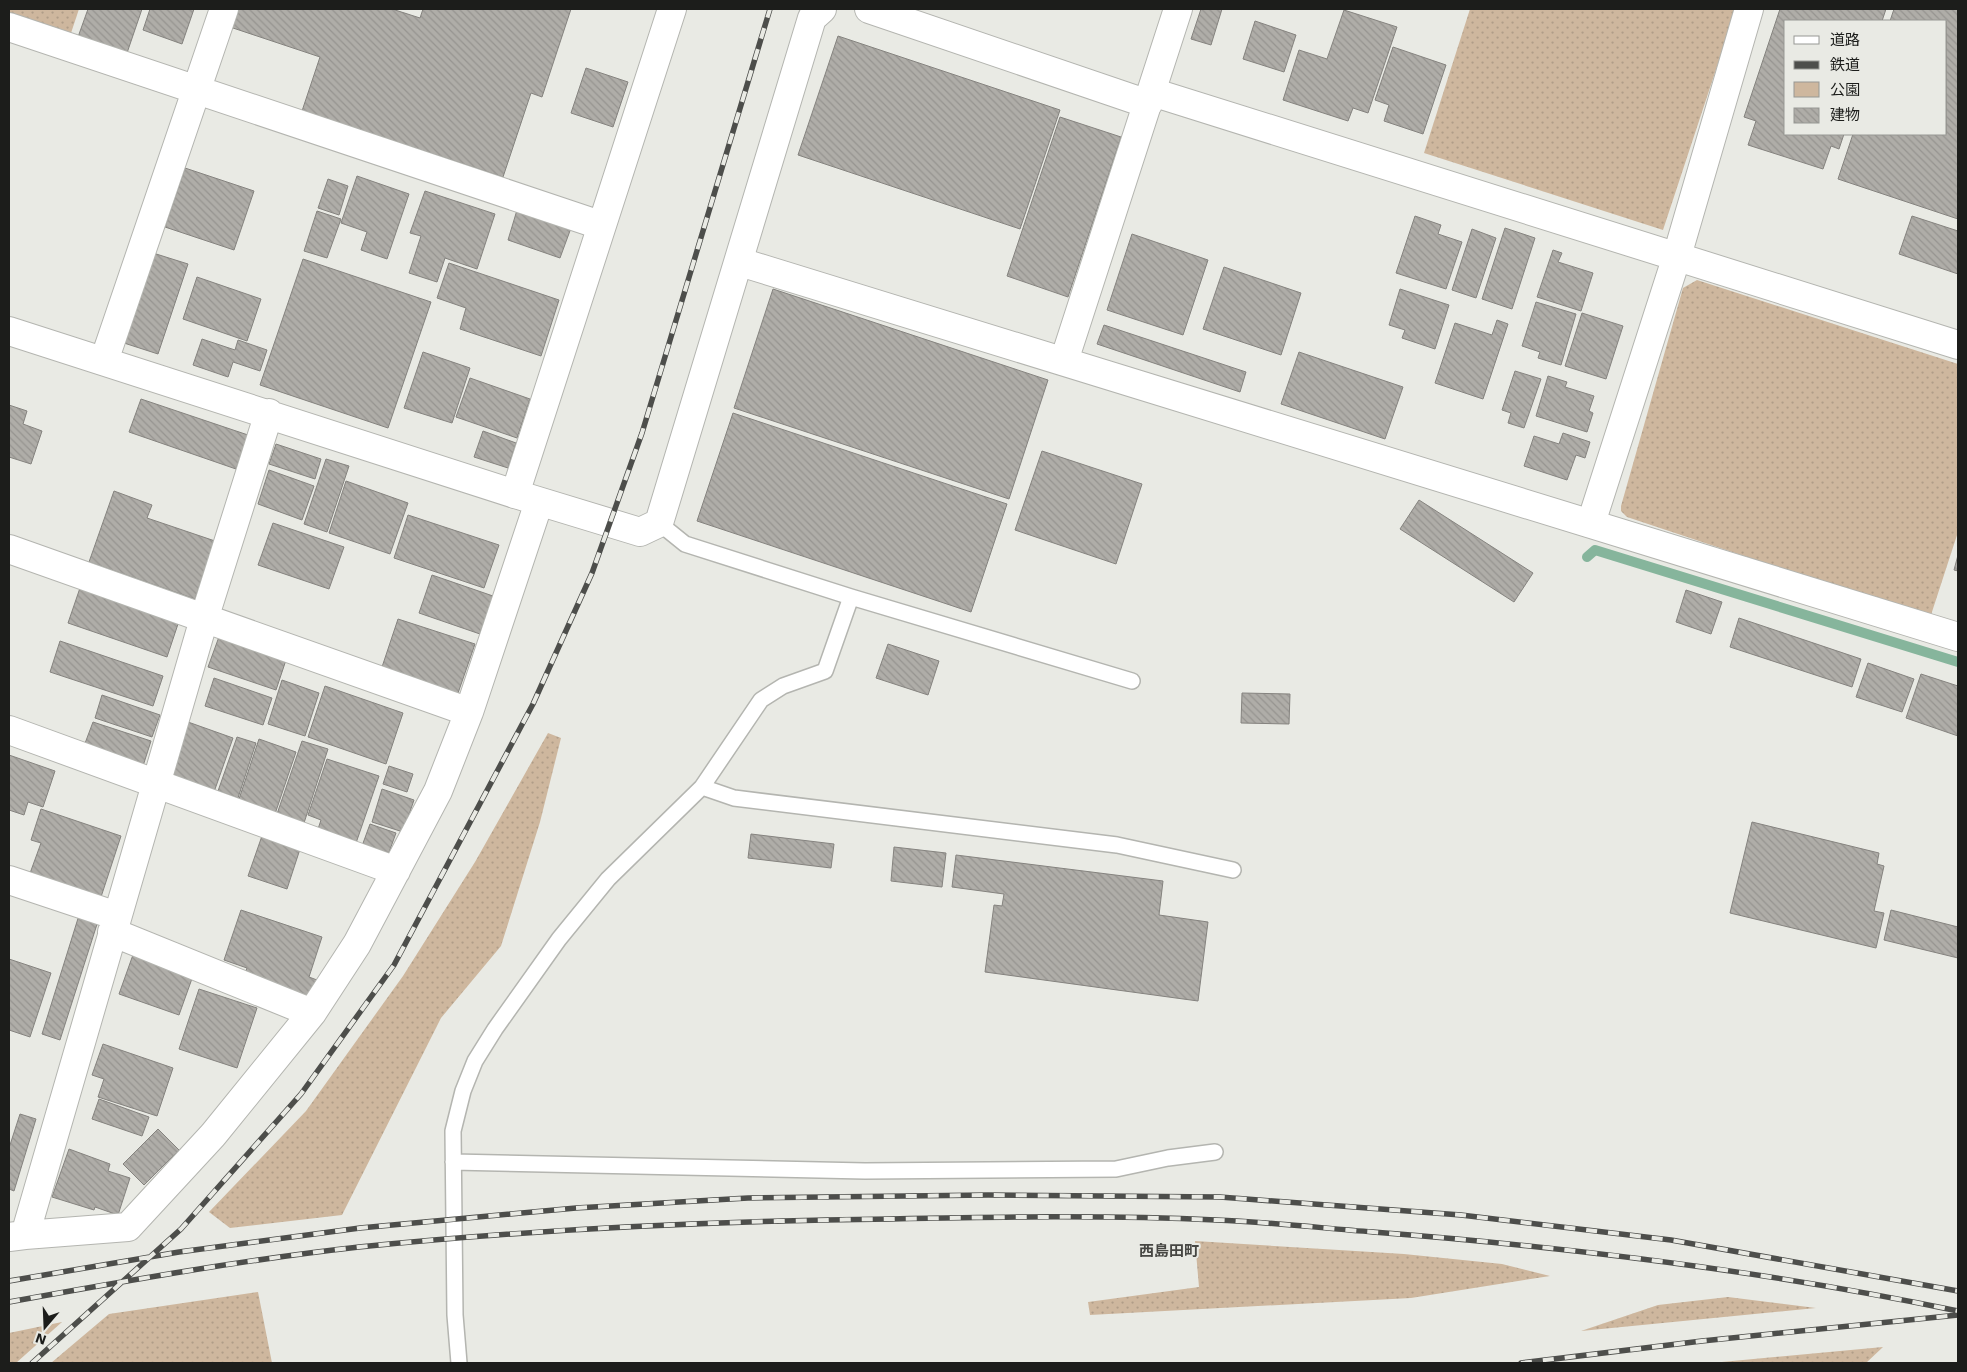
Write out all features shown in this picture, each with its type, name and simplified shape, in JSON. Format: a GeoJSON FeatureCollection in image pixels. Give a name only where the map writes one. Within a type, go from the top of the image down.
{"type":"FeatureCollection","features":[{"type":"Feature","properties":{"kind":"street"},"geometry":{"type":"LineString","coordinates":[[104,361],[224,9]]}},
{"type":"Feature","properties":{"kind":"street"},"geometry":{"type":"LineString","coordinates":[[270,413],[204,619],[114,924],[17,1236],[128,1227],[213,1135],[312,1013],[357,944],[396,871],[438,791],[469,712],[600,225],[672,9]]}},
{"type":"Feature","properties":{"kind":"street"},"geometry":{"type":"LineString","coordinates":[[9,330],[270,413],[527,498],[640,532],[659,523],[740,262],[812,18],[822,9]]}},
{"type":"Feature","properties":{"kind":"street"},"geometry":{"type":"LineString","coordinates":[[869,9],[1150,98],[1677,256],[1958,345]]}},
{"type":"Feature","properties":{"kind":"street"},"geometry":{"type":"LineString","coordinates":[[1064,361],[1178,9]]}},
{"type":"Feature","properties":{"kind":"street"},"geometry":{"type":"LineString","coordinates":[[1591,523],[1677,256],[1749,9]]}},
{"type":"Feature","properties":{"kind":"street"},"geometry":{"type":"LineString","coordinates":[[9,27],[600,225]]}},
{"type":"Feature","properties":{"kind":"street"},"geometry":{"type":"LineString","coordinates":[[740,262],[1958,637]]}},
{"type":"Feature","properties":{"kind":"street"},"geometry":{"type":"LineString","coordinates":[[9,548],[469,712]]}},
{"type":"Feature","properties":{"kind":"street"},"geometry":{"type":"LineString","coordinates":[[9,730],[396,871]]}},
{"type":"Feature","properties":{"kind":"street"},"geometry":{"type":"LineString","coordinates":[[9,880],[114,924],[312,1013]]}},
{"type":"Feature","properties":{"kind":"lane"},"geometry":{"type":"LineString","coordinates":[[659,523],[685,544],[851,597],[1132,682]]}},
{"type":"Feature","properties":{"kind":"lane"},"geometry":{"type":"LineString","coordinates":[[459,1363],[455,1315],[453,1131],[463,1091],[476,1061],[495,1029],[559,940],[608,879],[702,787],[761,700],[782,686],[825,671],[851,597]]}},
{"type":"Feature","properties":{"kind":"lane"},"geometry":{"type":"LineString","coordinates":[[702,787],[734,798],[1117,845],[1233,870]]}},
{"type":"Feature","properties":{"kind":"lane"},"geometry":{"type":"LineString","coordinates":[[453,1162],[865,1171],[1116,1169],[1168,1158],[1215,1152]]}},
{"type":"Feature","properties":{"kind":"green space"},"geometry":{"type":"Polygon","coordinates":[[[9,9],[79,9],[70,36],[9,16],[9,9]]]}},
{"type":"Feature","properties":{"kind":"green space"},"geometry":{"type":"Polygon","coordinates":[[[1470,9],[1736,9],[1663,230],[1424,153],[1470,9]]]}},
{"type":"Feature","properties":{"kind":"green space"},"geometry":{"type":"Polygon","coordinates":[[[1697,280],[1958,364],[1958,532],[1930,618],[1627,517],[1621,511],[1683,288],[1697,280]]]}},
{"type":"Feature","properties":{"kind":"green space"},"geometry":{"type":"Polygon","coordinates":[[[548,733],[561,738],[540,822],[501,946],[441,1018],[342,1215],[230,1228],[209,1212],[306,1111],[403,976],[475,862],[548,733]]]}},
{"type":"Feature","properties":{"kind":"green space"},"geometry":{"type":"Polygon","coordinates":[[[1195,1241],[1404,1254],[1502,1264],[1550,1276],[1411,1298],[1090,1315],[1088,1302],[1199,1287],[1195,1241]]]}},
{"type":"Feature","properties":{"kind":"green space"},"geometry":{"type":"Polygon","coordinates":[[[258,1292],[272,1363],[51,1363],[109,1314],[258,1292]]]}},
{"type":"Feature","properties":{"kind":"green space"},"geometry":{"type":"Polygon","coordinates":[[[1728,1297],[1816,1308],[1581,1331],[1658,1305],[1728,1297]]]}},
{"type":"Feature","properties":{"kind":"green space"},"geometry":{"type":"Polygon","coordinates":[[[62,1322],[16,1363],[9,1363],[9,1333],[62,1322]]]}},
{"type":"Feature","properties":{"kind":"green space"},"geometry":{"type":"Polygon","coordinates":[[[1883,1347],[1866,1363],[1711,1363],[1883,1347]]]}},
{"type":"Feature","properties":{"kind":"building"},"geometry":{"type":"Polygon","coordinates":[[[88,9],[142,9],[127,53],[78,37],[88,9]]]}},
{"type":"Feature","properties":{"kind":"building"},"geometry":{"type":"Polygon","coordinates":[[[150,9],[194,9],[182,44],[143,30],[150,9]]]}},
{"type":"Feature","properties":{"kind":"building"},"geometry":{"type":"Polygon","coordinates":[[[236,9],[392,9],[420,18],[423,9],[571,9],[542,97],[531,93],[503,177],[302,111],[320,57],[230,27],[236,9]]]}},
{"type":"Feature","properties":{"kind":"building"},"geometry":{"type":"Polygon","coordinates":[[[1201,9],[1222,9],[1211,45],[1191,39],[1201,9]]]}},
{"type":"Feature","properties":{"kind":"building"},"geometry":{"type":"Polygon","coordinates":[[[1780,9],[1886,9],[1882,20],[1784,20],[1784,135],[1844,135],[1839,149],[1831,146],[1823,169],[1748,145],[1756,121],[1744,117],[1780,9]]]}},
{"type":"Feature","properties":{"kind":"building"},"geometry":{"type":"Polygon","coordinates":[[[1894,9],[1958,9],[1958,219],[1838,179],[1853,135],[1947,135],[1947,20],[1890,20],[1894,9]]]}},
{"type":"Feature","properties":{"kind":"building"},"geometry":{"type":"Polygon","coordinates":[[[1344,10],[1397,27],[1368,113],[1353,108],[1348,121],[1283,100],[1299,50],[1327,59],[1344,10]]]}},
{"type":"Feature","properties":{"kind":"building"},"geometry":{"type":"Polygon","coordinates":[[[1255,21],[1296,35],[1284,72],[1243,59],[1255,21]]]}},
{"type":"Feature","properties":{"kind":"building"},"geometry":{"type":"Polygon","coordinates":[[[838,36],[1060,110],[1020,229],[798,155],[838,36]]]}},
{"type":"Feature","properties":{"kind":"building"},"geometry":{"type":"Polygon","coordinates":[[[1393,47],[1446,65],[1423,134],[1384,121],[1389,105],[1375,100],[1393,47]]]}},
{"type":"Feature","properties":{"kind":"building"},"geometry":{"type":"Polygon","coordinates":[[[586,68],[628,82],[613,127],[571,113],[586,68]]]}},
{"type":"Feature","properties":{"kind":"building"},"geometry":{"type":"Polygon","coordinates":[[[1060,117],[1121,137],[1068,297],[1007,276],[1060,117]]]}},
{"type":"Feature","properties":{"kind":"building"},"geometry":{"type":"Polygon","coordinates":[[[185,168],[254,191],[234,250],[165,227],[185,168]]]}},
{"type":"Feature","properties":{"kind":"building"},"geometry":{"type":"Polygon","coordinates":[[[357,176],[409,194],[387,259],[361,250],[367,232],[341,223],[357,176]]]}},
{"type":"Feature","properties":{"kind":"building"},"geometry":{"type":"Polygon","coordinates":[[[328,179],[348,186],[339,215],[318,208],[328,179]]]}},
{"type":"Feature","properties":{"kind":"building"},"geometry":{"type":"Polygon","coordinates":[[[425,191],[495,214],[477,269],[445,258],[437,282],[409,273],[421,236],[410,233],[425,191]]]}},
{"type":"Feature","properties":{"kind":"building"},"geometry":{"type":"Polygon","coordinates":[[[517,210],[571,228],[560,258],[508,240],[517,210]]]}},
{"type":"Feature","properties":{"kind":"building"},"geometry":{"type":"Polygon","coordinates":[[[317,211],[341,219],[327,258],[304,251],[317,211]]]}},
{"type":"Feature","properties":{"kind":"building"},"geometry":{"type":"Polygon","coordinates":[[[1415,216],[1441,225],[1438,234],[1462,242],[1446,289],[1396,273],[1415,216]]]}},
{"type":"Feature","properties":{"kind":"building"},"geometry":{"type":"Polygon","coordinates":[[[1912,216],[1958,231],[1958,274],[1899,254],[1912,216]]]}},
{"type":"Feature","properties":{"kind":"building"},"geometry":{"type":"Polygon","coordinates":[[[1505,228],[1535,238],[1512,309],[1482,299],[1505,228]]]}},
{"type":"Feature","properties":{"kind":"building"},"geometry":{"type":"Polygon","coordinates":[[[1472,229],[1496,238],[1476,298],[1452,290],[1472,229]]]}},
{"type":"Feature","properties":{"kind":"building"},"geometry":{"type":"Polygon","coordinates":[[[1132,234],[1208,260],[1183,335],[1107,310],[1132,234]]]}},
{"type":"Feature","properties":{"kind":"building"},"geometry":{"type":"Polygon","coordinates":[[[1553,250],[1562,253],[1558,262],[1593,273],[1581,311],[1537,297],[1553,250]]]}},
{"type":"Feature","properties":{"kind":"building"},"geometry":{"type":"Polygon","coordinates":[[[153,253],[188,264],[158,354],[124,343],[153,253]]]}},
{"type":"Feature","properties":{"kind":"building"},"geometry":{"type":"Polygon","coordinates":[[[303,259],[431,302],[388,428],[260,385],[303,259]]]}},
{"type":"Feature","properties":{"kind":"building"},"geometry":{"type":"Polygon","coordinates":[[[449,263],[559,300],[541,356],[460,329],[466,308],[437,298],[449,263]]]}},
{"type":"Feature","properties":{"kind":"building"},"geometry":{"type":"Polygon","coordinates":[[[1224,267],[1301,293],[1281,355],[1203,329],[1224,267]]]}},
{"type":"Feature","properties":{"kind":"building"},"geometry":{"type":"Polygon","coordinates":[[[197,277],[261,299],[247,341],[183,319],[197,277]]]}},
{"type":"Feature","properties":{"kind":"building"},"geometry":{"type":"Polygon","coordinates":[[[773,289],[1048,380],[1009,499],[734,408],[773,289]]]}},
{"type":"Feature","properties":{"kind":"building"},"geometry":{"type":"Polygon","coordinates":[[[1400,289],[1449,305],[1435,349],[1402,338],[1405,330],[1389,325],[1400,289]]]}},
{"type":"Feature","properties":{"kind":"building"},"geometry":{"type":"Polygon","coordinates":[[[1536,302],[1576,314],[1561,365],[1538,358],[1540,352],[1522,346],[1536,302]]]}},
{"type":"Feature","properties":{"kind":"building"},"geometry":{"type":"Polygon","coordinates":[[[1582,313],[1623,326],[1606,379],[1565,366],[1582,313]]]}},
{"type":"Feature","properties":{"kind":"building"},"geometry":{"type":"Polygon","coordinates":[[[1497,320],[1508,324],[1483,399],[1435,383],[1455,323],[1492,335],[1497,320]]]}},
{"type":"Feature","properties":{"kind":"building"},"geometry":{"type":"Polygon","coordinates":[[[1104,325],[1246,372],[1240,392],[1097,344],[1104,325]]]}},
{"type":"Feature","properties":{"kind":"building"},"geometry":{"type":"Polygon","coordinates":[[[202,339],[235,350],[238,340],[267,350],[260,371],[233,362],[228,377],[193,365],[202,339]]]}},
{"type":"Feature","properties":{"kind":"building"},"geometry":{"type":"Polygon","coordinates":[[[423,352],[470,368],[452,423],[404,408],[423,352]]]}},
{"type":"Feature","properties":{"kind":"building"},"geometry":{"type":"Polygon","coordinates":[[[1299,352],[1403,387],[1385,439],[1281,404],[1299,352]]]}},
{"type":"Feature","properties":{"kind":"building"},"geometry":{"type":"Polygon","coordinates":[[[1515,371],[1541,379],[1524,428],[1508,423],[1511,413],[1502,410],[1515,371]]]}},
{"type":"Feature","properties":{"kind":"building"},"geometry":{"type":"Polygon","coordinates":[[[1548,376],[1567,382],[1565,387],[1594,396],[1589,411],[1593,413],[1587,432],[1536,416],[1548,376]]]}},
{"type":"Feature","properties":{"kind":"building"},"geometry":{"type":"Polygon","coordinates":[[[470,378],[530,399],[517,438],[456,417],[470,378]]]}},
{"type":"Feature","properties":{"kind":"building"},"geometry":{"type":"Polygon","coordinates":[[[141,399],[248,435],[236,469],[129,432],[141,399]]]}},
{"type":"Feature","properties":{"kind":"building"},"geometry":{"type":"Polygon","coordinates":[[[9,405],[27,411],[23,424],[42,431],[31,464],[9,457],[9,405]]]}},
{"type":"Feature","properties":{"kind":"building"},"geometry":{"type":"Polygon","coordinates":[[[733,413],[1007,504],[971,612],[697,521],[733,413]]]}},
{"type":"Feature","properties":{"kind":"building"},"geometry":{"type":"Polygon","coordinates":[[[483,431],[516,443],[508,468],[474,457],[483,431]]]}},
{"type":"Feature","properties":{"kind":"building"},"geometry":{"type":"Polygon","coordinates":[[[1563,433],[1590,442],[1585,458],[1576,455],[1567,480],[1524,466],[1534,436],[1559,444],[1563,433]]]}},
{"type":"Feature","properties":{"kind":"building"},"geometry":{"type":"Polygon","coordinates":[[[276,444],[321,459],[315,479],[269,464],[276,444]]]}},
{"type":"Feature","properties":{"kind":"building"},"geometry":{"type":"Polygon","coordinates":[[[1042,451],[1142,484],[1116,564],[1015,530],[1042,451]]]}},
{"type":"Feature","properties":{"kind":"building"},"geometry":{"type":"Polygon","coordinates":[[[326,459],[349,466],[327,532],[304,524],[326,459]]]}},
{"type":"Feature","properties":{"kind":"building"},"geometry":{"type":"Polygon","coordinates":[[[269,470],[314,486],[302,520],[258,504],[269,470]]]}},
{"type":"Feature","properties":{"kind":"building"},"geometry":{"type":"Polygon","coordinates":[[[346,481],[408,503],[390,554],[329,533],[346,481]]]}},
{"type":"Feature","properties":{"kind":"building"},"geometry":{"type":"Polygon","coordinates":[[[114,491],[152,505],[147,518],[215,541],[195,599],[89,562],[114,491]]]}},
{"type":"Feature","properties":{"kind":"building"},"geometry":{"type":"Polygon","coordinates":[[[1419,500],[1533,573],[1514,602],[1400,529],[1419,500]]]}},
{"type":"Feature","properties":{"kind":"building"},"geometry":{"type":"Polygon","coordinates":[[[408,515],[499,545],[484,588],[394,558],[408,515]]]}},
{"type":"Feature","properties":{"kind":"building"},"geometry":{"type":"Polygon","coordinates":[[[273,523],[344,547],[329,589],[258,565],[273,523]]]}},
{"type":"Feature","properties":{"kind":"building"},"geometry":{"type":"Polygon","coordinates":[[[1958,555],[1958,571],[1954,570],[1958,555]]]}},
{"type":"Feature","properties":{"kind":"building"},"geometry":{"type":"Polygon","coordinates":[[[432,575],[493,596],[480,634],[419,613],[432,575]]]}},
{"type":"Feature","properties":{"kind":"building"},"geometry":{"type":"Polygon","coordinates":[[[81,585],[180,618],[167,657],[68,623],[81,585]]]}},
{"type":"Feature","properties":{"kind":"building"},"geometry":{"type":"Polygon","coordinates":[[[1686,590],[1722,602],[1711,634],[1676,622],[1686,590]]]}},
{"type":"Feature","properties":{"kind":"building"},"geometry":{"type":"Polygon","coordinates":[[[1739,618],[1861,659],[1852,687],[1730,647],[1739,618]]]}},
{"type":"Feature","properties":{"kind":"building"},"geometry":{"type":"Polygon","coordinates":[[[398,619],[475,644],[457,696],[381,670],[398,619]]]}},
{"type":"Feature","properties":{"kind":"building"},"geometry":{"type":"Polygon","coordinates":[[[220,634],[287,657],[276,690],[208,667],[220,634]]]}},
{"type":"Feature","properties":{"kind":"building"},"geometry":{"type":"Polygon","coordinates":[[[60,641],[163,676],[153,706],[50,672],[60,641]]]}},
{"type":"Feature","properties":{"kind":"building"},"geometry":{"type":"Polygon","coordinates":[[[888,644],[939,661],[928,695],[876,678],[888,644]]]}},
{"type":"Feature","properties":{"kind":"building"},"geometry":{"type":"Polygon","coordinates":[[[1868,663],[1914,679],[1902,712],[1856,697],[1868,663]]]}},
{"type":"Feature","properties":{"kind":"building"},"geometry":{"type":"Polygon","coordinates":[[[1921,674],[1958,686],[1958,736],[1906,718],[1921,674]]]}},
{"type":"Feature","properties":{"kind":"building"},"geometry":{"type":"Polygon","coordinates":[[[214,678],[272,698],[263,725],[205,706],[214,678]]]}},
{"type":"Feature","properties":{"kind":"building"},"geometry":{"type":"Polygon","coordinates":[[[282,680],[319,693],[305,736],[268,724],[282,680]]]}},
{"type":"Feature","properties":{"kind":"building"},"geometry":{"type":"Polygon","coordinates":[[[325,686],[403,713],[386,764],[308,737],[325,686]]]}},
{"type":"Feature","properties":{"kind":"building"},"geometry":{"type":"Polygon","coordinates":[[[1242,693],[1290,694],[1289,724],[1241,723],[1242,693]]]}},
{"type":"Feature","properties":{"kind":"building"},"geometry":{"type":"Polygon","coordinates":[[[102,695],[160,715],[152,737],[95,718],[102,695]]]}},
{"type":"Feature","properties":{"kind":"building"},"geometry":{"type":"Polygon","coordinates":[[[93,722],[151,741],[143,766],[84,746],[93,722]]]}},
{"type":"Feature","properties":{"kind":"building"},"geometry":{"type":"Polygon","coordinates":[[[188,722],[233,738],[214,792],[169,777],[188,722]]]}},
{"type":"Feature","properties":{"kind":"building"},"geometry":{"type":"Polygon","coordinates":[[[237,737],[256,743],[238,798],[218,791],[237,737]]]}},
{"type":"Feature","properties":{"kind":"building"},"geometry":{"type":"Polygon","coordinates":[[[259,739],[296,752],[275,814],[238,802],[259,739]]]}},
{"type":"Feature","properties":{"kind":"building"},"geometry":{"type":"Polygon","coordinates":[[[302,741],[328,749],[304,823],[277,814],[302,741]]]}},
{"type":"Feature","properties":{"kind":"building"},"geometry":{"type":"Polygon","coordinates":[[[9,755],[55,771],[43,807],[28,802],[24,815],[9,810],[9,755]]]}},
{"type":"Feature","properties":{"kind":"building"},"geometry":{"type":"Polygon","coordinates":[[[327,759],[379,776],[355,846],[317,832],[321,820],[308,815],[327,759]]]}},
{"type":"Feature","properties":{"kind":"building"},"geometry":{"type":"Polygon","coordinates":[[[389,766],[413,774],[407,792],[383,784],[389,766]]]}},
{"type":"Feature","properties":{"kind":"building"},"geometry":{"type":"Polygon","coordinates":[[[382,789],[414,800],[403,832],[372,822],[382,789]]]}},
{"type":"Feature","properties":{"kind":"building"},"geometry":{"type":"Polygon","coordinates":[[[41,809],[121,836],[100,900],[29,876],[41,843],[31,840],[41,809]]]}},
{"type":"Feature","properties":{"kind":"building"},"geometry":{"type":"Polygon","coordinates":[[[1752,822],[1879,853],[1877,864],[1884,866],[1874,911],[1884,913],[1876,948],[1730,913],[1752,822]]]}},
{"type":"Feature","properties":{"kind":"building"},"geometry":{"type":"Polygon","coordinates":[[[370,824],[396,833],[388,855],[362,846],[370,824]]]}},
{"type":"Feature","properties":{"kind":"building"},"geometry":{"type":"Polygon","coordinates":[[[263,833],[301,846],[287,889],[248,876],[263,833]]]}},
{"type":"Feature","properties":{"kind":"building"},"geometry":{"type":"Polygon","coordinates":[[[751,834],[834,844],[831,868],[748,858],[751,834]]]}},
{"type":"Feature","properties":{"kind":"building"},"geometry":{"type":"Polygon","coordinates":[[[894,847],[946,853],[942,887],[891,881],[894,847]]]}},
{"type":"Feature","properties":{"kind":"building"},"geometry":{"type":"Polygon","coordinates":[[[956,855],[1163,881],[1159,915],[1208,922],[1198,1001],[985,972],[994,905],[1002,906],[1004,894],[952,887],[956,855]]]}},
{"type":"Feature","properties":{"kind":"building"},"geometry":{"type":"Polygon","coordinates":[[[241,910],[322,937],[309,977],[317,980],[308,1004],[242,982],[247,968],[224,960],[241,910]]]}},
{"type":"Feature","properties":{"kind":"building"},"geometry":{"type":"Polygon","coordinates":[[[1891,910],[1958,927],[1958,958],[1884,940],[1891,910]]]}},
{"type":"Feature","properties":{"kind":"building"},"geometry":{"type":"Polygon","coordinates":[[[80,912],[99,918],[60,1040],[42,1034],[80,912]]]}},
{"type":"Feature","properties":{"kind":"building"},"geometry":{"type":"Polygon","coordinates":[[[134,952],[194,973],[179,1015],[119,994],[134,952]]]}},
{"type":"Feature","properties":{"kind":"building"},"geometry":{"type":"Polygon","coordinates":[[[9,959],[51,973],[30,1037],[9,1030],[9,959]]]}},
{"type":"Feature","properties":{"kind":"building"},"geometry":{"type":"Polygon","coordinates":[[[199,989],[257,1008],[237,1068],[179,1049],[199,989]]]}},
{"type":"Feature","properties":{"kind":"building"},"geometry":{"type":"Polygon","coordinates":[[[103,1044],[173,1068],[157,1116],[98,1097],[104,1079],[92,1075],[103,1044]]]}},
{"type":"Feature","properties":{"kind":"building"},"geometry":{"type":"Polygon","coordinates":[[[99,1099],[149,1117],[142,1136],[92,1119],[99,1099]]]}},
{"type":"Feature","properties":{"kind":"building"},"geometry":{"type":"Polygon","coordinates":[[[20,1114],[36,1119],[14,1191],[9,1189],[9,1148],[20,1114]]]}},
{"type":"Feature","properties":{"kind":"building"},"geometry":{"type":"Polygon","coordinates":[[[158,1129],[179,1150],[144,1185],[123,1164],[158,1129]]]}},
{"type":"Feature","properties":{"kind":"building"},"geometry":{"type":"Polygon","coordinates":[[[69,1149],[110,1164],[108,1171],[130,1178],[118,1215],[95,1207],[94,1210],[52,1197],[69,1149]]]}},
{"type":"Feature","properties":{"kind":"waterway"},"geometry":{"type":"LineString","coordinates":[[1587,557],[1595,550],[1958,662]]}},
{"type":"Feature","properties":{"kind":"railway"},"geometry":{"type":"LineString","coordinates":[[32,1363],[181,1229],[301,1094],[394,965],[533,704],[592,573],[642,433],[770,9]]}},
{"type":"Feature","properties":{"kind":"railway"},"geometry":{"type":"LineString","coordinates":[[9,1281],[179,1252],[360,1228],[576,1208],[748,1198],[988,1195],[1220,1197],[1461,1215],[1671,1240],[1958,1291]]}},
{"type":"Feature","properties":{"kind":"railway"},"geometry":{"type":"LineString","coordinates":[[9,1302],[271,1258],[359,1247],[492,1235],[624,1227],[757,1222],[1094,1217],[1175,1218],[1255,1222],[1447,1238],[1594,1253],[1740,1272],[1958,1311]]}},
{"type":"Feature","properties":{"kind":"railway"},"geometry":{"type":"LineString","coordinates":[[1521,1363],[1702,1341],[1958,1315]]}},
{"type":"Feature","properties":{"kind":"district","name":"西島田町"},"geometry":{"type":"Point","coordinates":[1169,1251]}}]}
